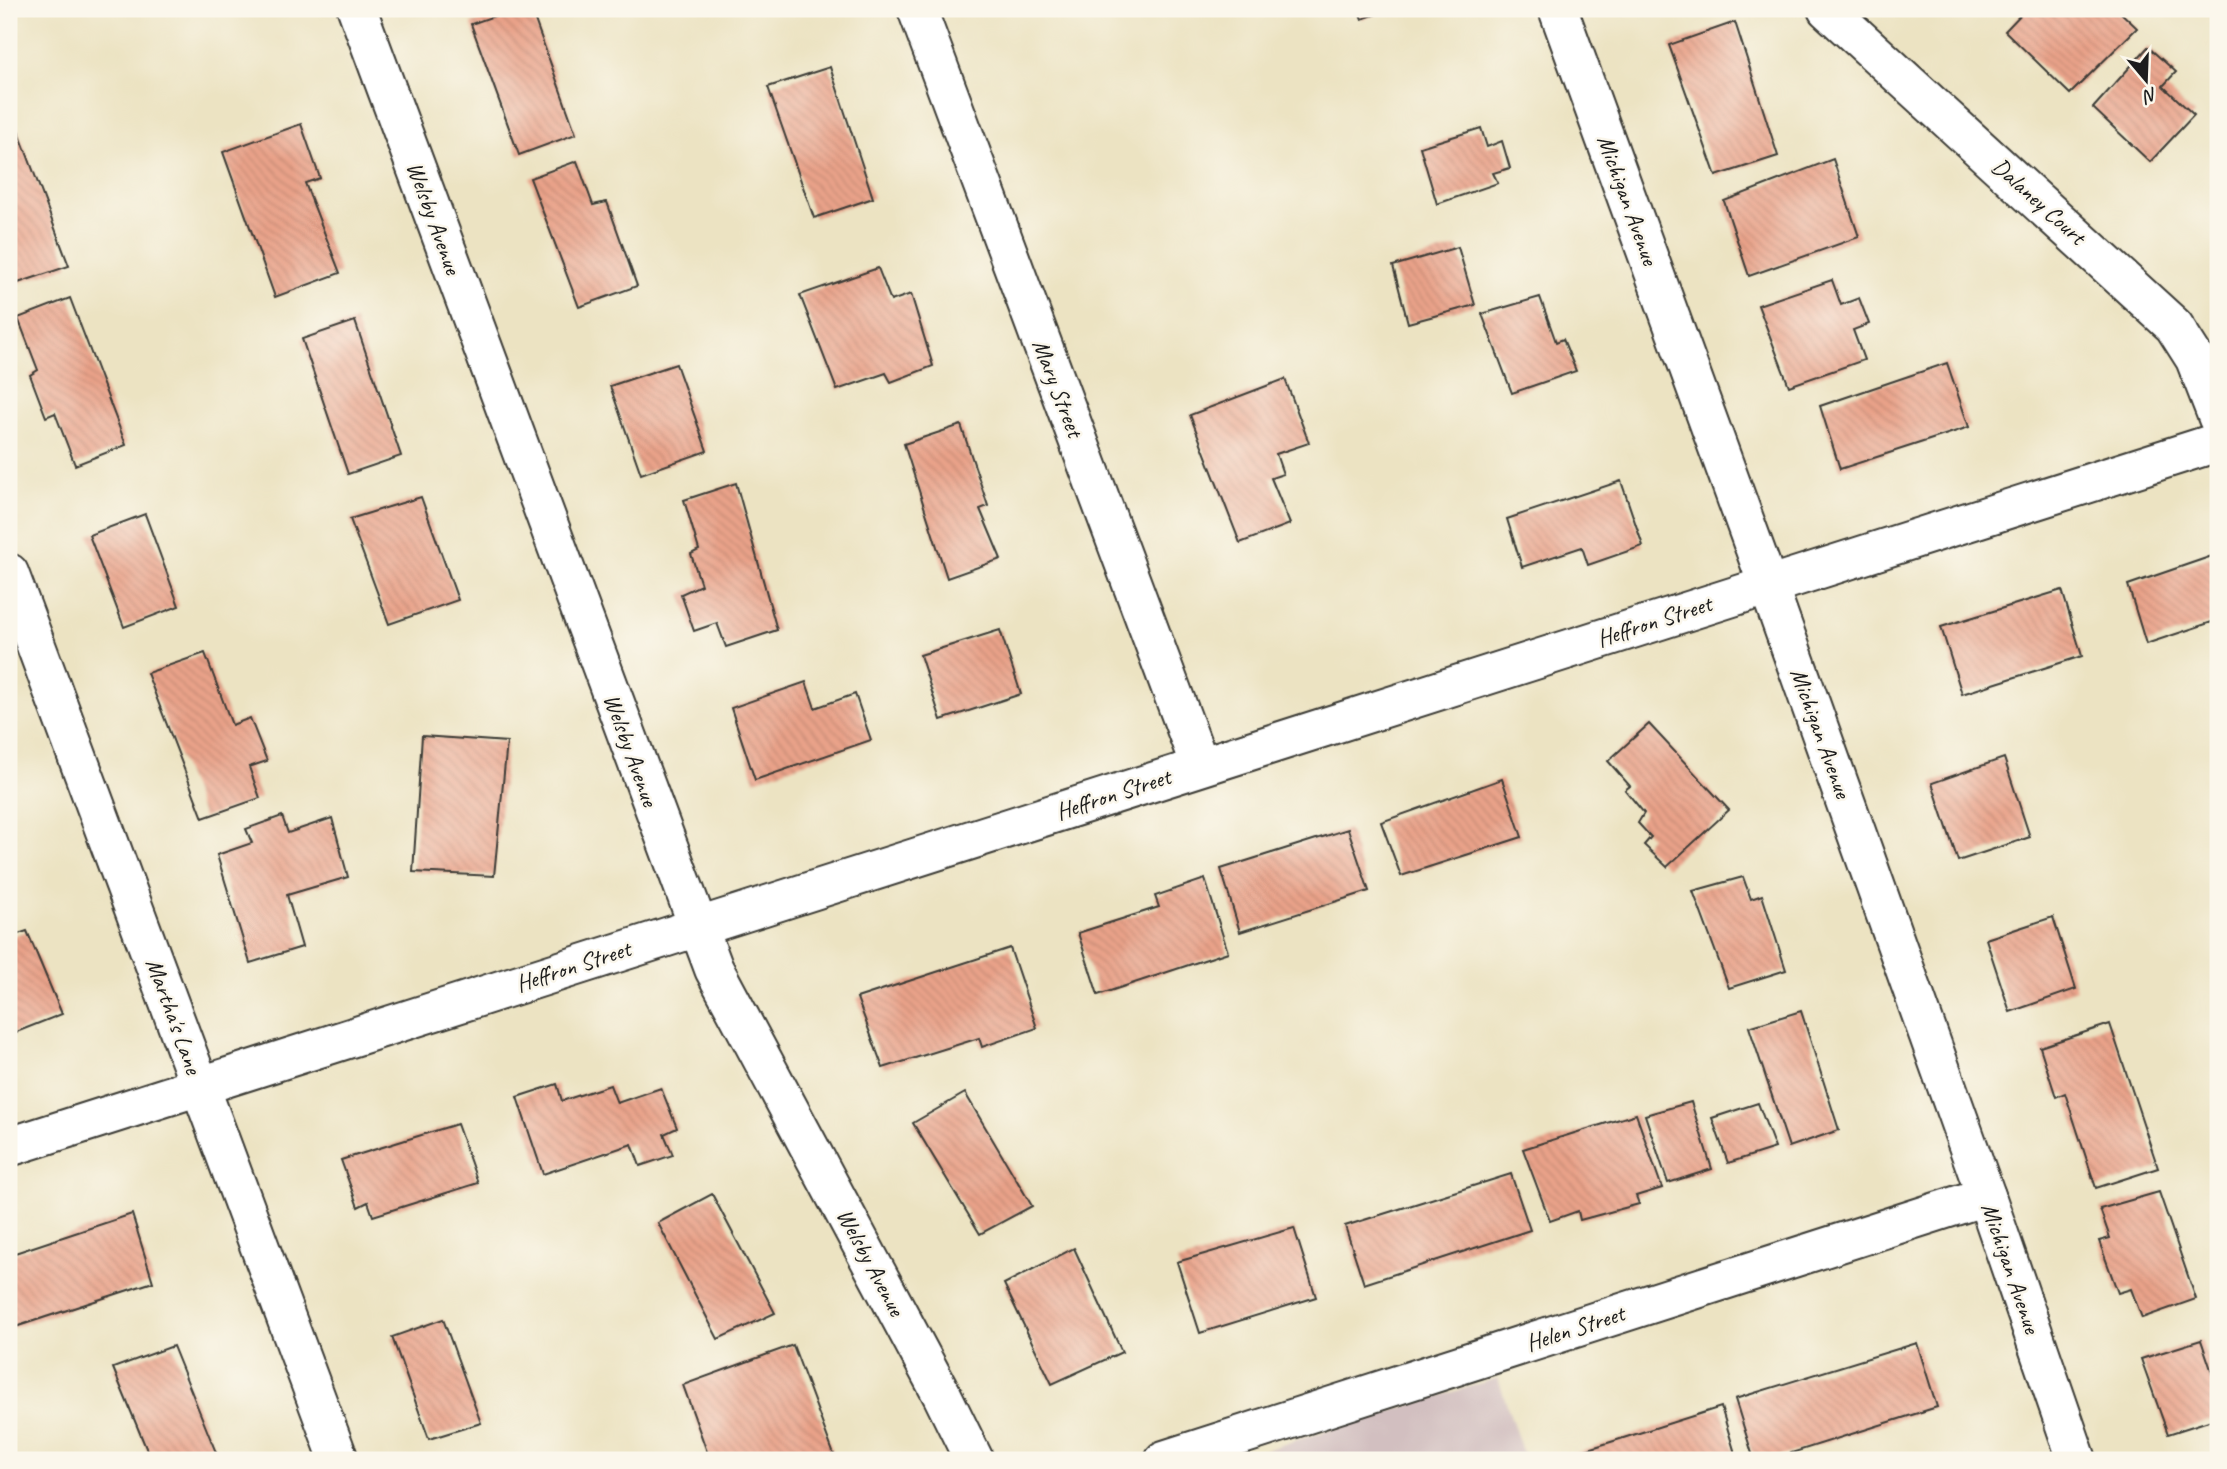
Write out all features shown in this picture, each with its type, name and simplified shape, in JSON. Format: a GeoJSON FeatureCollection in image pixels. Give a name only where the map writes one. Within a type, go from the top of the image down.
{"type":"FeatureCollection","features":[{"type":"Feature","properties":{"kind":"street","name":"Welsby Avenue"},"geometry":{"type":"LineString","coordinates":[[357,9],[696,927],[728,998],[942,1395],[974,1460]]}},
{"type":"Feature","properties":{"kind":"street","name":"Mary Street"},"geometry":{"type":"LineString","coordinates":[[917,9],[1200,766]]}},
{"type":"Feature","properties":{"kind":"street","name":"Michigan Avenue"},"geometry":{"type":"LineString","coordinates":[[1558,9],[1768,585],[1986,1196],[2077,1460]]}},
{"type":"Feature","properties":{"kind":"street","name":"Dalaney Court"},"geometry":{"type":"LineString","coordinates":[[1827,9],[2174,326],[2194,359],[2218,418]]}},
{"type":"Feature","properties":{"kind":"street","name":"Heffron Street"},"geometry":{"type":"LineString","coordinates":[[9,1147],[2218,442]]}},
{"type":"Feature","properties":{"kind":"street","name":"Martha's Lane"},"geometry":{"type":"LineString","coordinates":[[9,573],[339,1460]]}},
{"type":"Feature","properties":{"kind":"street","name":"Helen Street"},"geometry":{"type":"LineString","coordinates":[[1164,1460],[1986,1196]]}},
{"type":"Feature","properties":{"kind":"shaded area"},"geometry":{"type":"Polygon","coordinates":[[[1498,1378],[1525,1460],[1232,1460],[1498,1378]]]}},
{"type":"Feature","properties":{"kind":"building"},"geometry":{"type":"Polygon","coordinates":[[[514,9],[531,9],[576,134],[519,155],[471,24],[514,9]]]}},
{"type":"Feature","properties":{"kind":"building"},"geometry":{"type":"Polygon","coordinates":[[[1358,9],[1391,9],[1362,19],[1358,9]]]}},
{"type":"Feature","properties":{"kind":"building"},"geometry":{"type":"Polygon","coordinates":[[[2026,9],[2117,9],[2137,28],[2070,94],[2005,31],[2026,9]]]}},
{"type":"Feature","properties":{"kind":"building"},"geometry":{"type":"Polygon","coordinates":[[[1735,22],[1778,156],[1716,176],[1669,45],[1735,22]]]}},
{"type":"Feature","properties":{"kind":"building"},"geometry":{"type":"Polygon","coordinates":[[[2148,47],[2176,72],[2163,86],[2194,115],[2150,162],[2093,108],[2148,47]]]}},
{"type":"Feature","properties":{"kind":"building"},"geometry":{"type":"Polygon","coordinates":[[[830,67],[873,198],[814,218],[768,87],[830,67]]]}},
{"type":"Feature","properties":{"kind":"building"},"geometry":{"type":"Polygon","coordinates":[[[15,122],[69,266],[9,286],[9,125],[15,122]]]}},
{"type":"Feature","properties":{"kind":"building"},"geometry":{"type":"Polygon","coordinates":[[[301,124],[320,178],[305,183],[340,273],[275,297],[223,152],[301,124]]]}},
{"type":"Feature","properties":{"kind":"building"},"geometry":{"type":"Polygon","coordinates":[[[1481,128],[1487,147],[1502,141],[1510,168],[1493,173],[1498,183],[1437,204],[1420,147],[1481,128]]]}},
{"type":"Feature","properties":{"kind":"building"},"geometry":{"type":"Polygon","coordinates":[[[1833,159],[1859,237],[1749,276],[1724,201],[1833,159]]]}},
{"type":"Feature","properties":{"kind":"building"},"geometry":{"type":"Polygon","coordinates":[[[577,161],[593,205],[607,202],[637,286],[579,307],[530,178],[577,161]]]}},
{"type":"Feature","properties":{"kind":"building"},"geometry":{"type":"Polygon","coordinates":[[[1458,247],[1475,305],[1408,323],[1393,266],[1458,247]]]}},
{"type":"Feature","properties":{"kind":"building"},"geometry":{"type":"Polygon","coordinates":[[[878,268],[891,301],[911,294],[933,366],[891,382],[886,373],[837,390],[800,295],[878,268]]]}},
{"type":"Feature","properties":{"kind":"building"},"geometry":{"type":"Polygon","coordinates":[[[1832,280],[1841,305],[1859,298],[1869,324],[1853,330],[1864,360],[1789,386],[1758,305],[1832,280]]]}},
{"type":"Feature","properties":{"kind":"building"},"geometry":{"type":"Polygon","coordinates":[[[1540,297],[1556,342],[1563,339],[1576,371],[1512,393],[1482,314],[1540,297]]]}},
{"type":"Feature","properties":{"kind":"building"},"geometry":{"type":"Polygon","coordinates":[[[70,298],[126,445],[75,465],[55,413],[46,417],[30,375],[38,370],[18,318],[70,298]]]}},
{"type":"Feature","properties":{"kind":"building"},"geometry":{"type":"Polygon","coordinates":[[[355,321],[401,456],[348,474],[302,339],[355,321]]]}},
{"type":"Feature","properties":{"kind":"building"},"geometry":{"type":"Polygon","coordinates":[[[1947,363],[1969,427],[1840,469],[1820,406],[1947,363]]]}},
{"type":"Feature","properties":{"kind":"building"},"geometry":{"type":"Polygon","coordinates":[[[676,364],[707,451],[641,474],[610,386],[676,364]]]}},
{"type":"Feature","properties":{"kind":"building"},"geometry":{"type":"Polygon","coordinates":[[[1285,379],[1309,443],[1276,454],[1283,474],[1271,478],[1290,524],[1240,543],[1190,415],[1285,379]]]}},
{"type":"Feature","properties":{"kind":"building"},"geometry":{"type":"Polygon","coordinates":[[[961,425],[988,506],[980,509],[1001,559],[947,578],[904,444],[961,425]]]}},
{"type":"Feature","properties":{"kind":"building"},"geometry":{"type":"Polygon","coordinates":[[[1621,481],[1643,546],[1588,565],[1582,547],[1522,567],[1507,519],[1621,481]]]}},
{"type":"Feature","properties":{"kind":"building"},"geometry":{"type":"Polygon","coordinates":[[[736,483],[777,630],[726,647],[717,623],[694,631],[681,594],[701,585],[691,554],[699,550],[684,500],[736,483]]]}},
{"type":"Feature","properties":{"kind":"building"},"geometry":{"type":"Polygon","coordinates":[[[421,497],[458,600],[389,624],[350,519],[421,497]]]}},
{"type":"Feature","properties":{"kind":"building"},"geometry":{"type":"Polygon","coordinates":[[[145,514],[179,606],[124,627],[89,535],[145,514]]]}},
{"type":"Feature","properties":{"kind":"building"},"geometry":{"type":"Polygon","coordinates":[[[2218,554],[2218,620],[2146,644],[2128,585],[2218,554]]]}},
{"type":"Feature","properties":{"kind":"building"},"geometry":{"type":"Polygon","coordinates":[[[2062,590],[2082,656],[1962,694],[1941,627],[2062,590]]]}},
{"type":"Feature","properties":{"kind":"building"},"geometry":{"type":"Polygon","coordinates":[[[1000,630],[1021,694],[941,720],[920,655],[1000,630]]]}},
{"type":"Feature","properties":{"kind":"building"},"geometry":{"type":"Polygon","coordinates":[[[205,653],[232,725],[250,718],[267,761],[249,767],[260,798],[203,818],[147,673],[205,653]]]}},
{"type":"Feature","properties":{"kind":"building"},"geometry":{"type":"Polygon","coordinates":[[[806,682],[815,708],[855,694],[871,740],[755,780],[731,708],[806,682]]]}},
{"type":"Feature","properties":{"kind":"building"},"geometry":{"type":"Polygon","coordinates":[[[1649,724],[1729,810],[1667,867],[1644,845],[1651,837],[1638,823],[1644,813],[1625,790],[1630,786],[1608,761],[1649,724]]]}},
{"type":"Feature","properties":{"kind":"building"},"geometry":{"type":"Polygon","coordinates":[[[422,736],[507,742],[494,876],[413,872],[422,736]]]}},
{"type":"Feature","properties":{"kind":"building"},"geometry":{"type":"Polygon","coordinates":[[[2004,758],[2030,837],[1958,861],[1932,783],[2004,758]]]}},
{"type":"Feature","properties":{"kind":"building"},"geometry":{"type":"Polygon","coordinates":[[[1502,779],[1522,837],[1401,876],[1381,822],[1502,779]]]}},
{"type":"Feature","properties":{"kind":"building"},"geometry":{"type":"Polygon","coordinates":[[[282,816],[288,833],[332,818],[348,877],[287,895],[302,947],[250,963],[217,855],[252,843],[246,829],[282,816]]]}},
{"type":"Feature","properties":{"kind":"building"},"geometry":{"type":"Polygon","coordinates":[[[1348,829],[1369,891],[1240,932],[1221,869],[1348,829]]]}},
{"type":"Feature","properties":{"kind":"building"},"geometry":{"type":"Polygon","coordinates":[[[1743,877],[1751,899],[1762,895],[1786,970],[1729,988],[1693,891],[1743,877]]]}},
{"type":"Feature","properties":{"kind":"building"},"geometry":{"type":"Polygon","coordinates":[[[1205,879],[1228,952],[1098,995],[1078,933],[1159,907],[1155,896],[1205,879]]]}},
{"type":"Feature","properties":{"kind":"building"},"geometry":{"type":"Polygon","coordinates":[[[2053,917],[2076,989],[2010,1012],[1986,939],[2053,917]]]}},
{"type":"Feature","properties":{"kind":"building"},"geometry":{"type":"Polygon","coordinates":[[[27,931],[62,1014],[9,1035],[9,937],[27,931]]]}},
{"type":"Feature","properties":{"kind":"building"},"geometry":{"type":"Polygon","coordinates":[[[1010,948],[1037,1028],[982,1047],[979,1038],[883,1068],[857,998],[1010,948]]]}},
{"type":"Feature","properties":{"kind":"building"},"geometry":{"type":"Polygon","coordinates":[[[1801,1011],[1839,1130],[1789,1147],[1749,1027],[1801,1011]]]}},
{"type":"Feature","properties":{"kind":"building"},"geometry":{"type":"Polygon","coordinates":[[[2110,1024],[2158,1168],[2096,1188],[2065,1093],[2056,1097],[2040,1047],[2110,1024]]]}},
{"type":"Feature","properties":{"kind":"building"},"geometry":{"type":"Polygon","coordinates":[[[557,1084],[562,1101],[610,1085],[617,1103],[661,1088],[677,1128],[664,1134],[673,1155],[640,1166],[632,1144],[543,1174],[517,1097],[557,1084]]]}},
{"type":"Feature","properties":{"kind":"building"},"geometry":{"type":"Polygon","coordinates":[[[965,1093],[1032,1206],[980,1234],[913,1123],[965,1093]]]}},
{"type":"Feature","properties":{"kind":"building"},"geometry":{"type":"Polygon","coordinates":[[[1691,1102],[1712,1169],[1668,1183],[1645,1115],[1691,1102]]]}},
{"type":"Feature","properties":{"kind":"building"},"geometry":{"type":"Polygon","coordinates":[[[1758,1103],[1775,1148],[1728,1163],[1712,1118],[1758,1103]]]}},
{"type":"Feature","properties":{"kind":"building"},"geometry":{"type":"Polygon","coordinates":[[[1636,1114],[1662,1188],[1636,1196],[1639,1204],[1580,1220],[1578,1211],[1550,1221],[1523,1149],[1636,1114]]]}},
{"type":"Feature","properties":{"kind":"building"},"geometry":{"type":"Polygon","coordinates":[[[457,1124],[478,1183],[373,1216],[368,1202],[358,1207],[341,1160],[457,1124]]]}},
{"type":"Feature","properties":{"kind":"building"},"geometry":{"type":"Polygon","coordinates":[[[1511,1174],[1530,1230],[1364,1284],[1345,1226],[1511,1174]]]}},
{"type":"Feature","properties":{"kind":"building"},"geometry":{"type":"Polygon","coordinates":[[[2159,1192],[2196,1299],[2142,1318],[2131,1289],[2118,1293],[2099,1241],[2110,1238],[2100,1209],[2159,1192]]]}},
{"type":"Feature","properties":{"kind":"building"},"geometry":{"type":"Polygon","coordinates":[[[712,1194],[775,1313],[718,1339],[658,1223],[712,1194]]]}},
{"type":"Feature","properties":{"kind":"building"},"geometry":{"type":"Polygon","coordinates":[[[132,1214],[153,1282],[9,1329],[9,1255],[132,1214]]]}},
{"type":"Feature","properties":{"kind":"building"},"geometry":{"type":"Polygon","coordinates":[[[1294,1228],[1316,1297],[1200,1333],[1177,1262],[1294,1228]]]}},
{"type":"Feature","properties":{"kind":"building"},"geometry":{"type":"Polygon","coordinates":[[[1074,1248],[1122,1352],[1052,1384],[1004,1284],[1074,1248]]]}},
{"type":"Feature","properties":{"kind":"building"},"geometry":{"type":"Polygon","coordinates":[[[443,1319],[481,1423],[429,1439],[392,1337],[443,1319]]]}},
{"type":"Feature","properties":{"kind":"building"},"geometry":{"type":"Polygon","coordinates":[[[2201,1340],[2218,1390],[2218,1418],[2168,1434],[2141,1359],[2201,1340]]]}},
{"type":"Feature","properties":{"kind":"building"},"geometry":{"type":"Polygon","coordinates":[[[1917,1343],[1937,1407],[1769,1460],[1754,1460],[1735,1399],[1917,1343]]]}},
{"type":"Feature","properties":{"kind":"building"},"geometry":{"type":"Polygon","coordinates":[[[793,1345],[834,1455],[820,1460],[710,1460],[683,1385],[793,1345]]]}},
{"type":"Feature","properties":{"kind":"building"},"geometry":{"type":"Polygon","coordinates":[[[173,1346],[217,1455],[201,1460],[151,1460],[113,1368],[173,1346]]]}},
{"type":"Feature","properties":{"kind":"building"},"geometry":{"type":"Polygon","coordinates":[[[1721,1407],[1737,1460],[1554,1460],[1721,1407]]]}}]}
